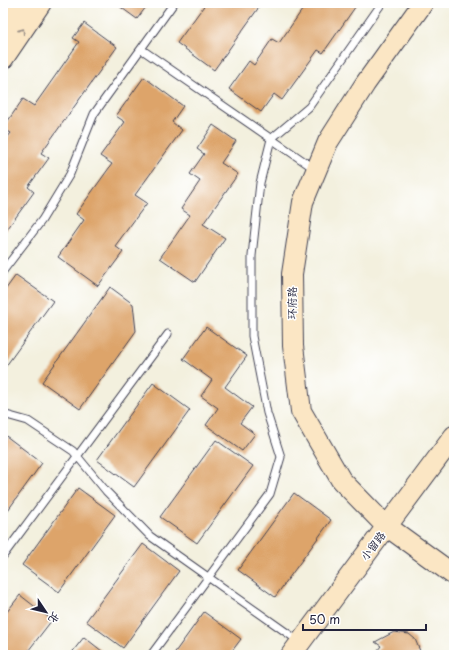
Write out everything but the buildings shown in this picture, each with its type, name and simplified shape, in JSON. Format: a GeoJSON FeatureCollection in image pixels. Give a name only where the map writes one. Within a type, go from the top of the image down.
{"type":"FeatureCollection","features":[{"type":"Feature","properties":{"kind":"street"},"geometry":{"type":"LineString","coordinates":[[3,30],[22,3]]}},
{"type":"Feature","properties":{"kind":"street"},"geometry":{"type":"LineString","coordinates":[[3,59],[41,3]]}},
{"type":"Feature","properties":{"kind":"street","name":"环府路"},"geometry":{"type":"LineString","coordinates":[[424,3],[365,84],[328,142],[303,202],[292,274],[293,346],[301,411],[340,480],[387,527],[454,575]]}},
{"type":"Feature","properties":{"kind":"street","name":"小留路"},"geometry":{"type":"LineString","coordinates":[[295,649],[454,436]]}},
{"type":"Feature","properties":{"kind":"lane"},"geometry":{"type":"LineString","coordinates":[[3,271],[42,220],[70,174],[94,114],[174,3]]}},
{"type":"Feature","properties":{"kind":"lane"},"geometry":{"type":"LineString","coordinates":[[152,655],[270,494],[281,457],[267,413],[252,336],[252,256],[260,183],[271,138],[309,107],[382,3]]}},
{"type":"Feature","properties":{"kind":"lane"},"geometry":{"type":"LineString","coordinates":[[141,49],[316,170]]}},
{"type":"Feature","properties":{"kind":"lane"},"geometry":{"type":"LineString","coordinates":[[3,556],[168,334]]}},
{"type":"Feature","properties":{"kind":"lane"},"geometry":{"type":"LineString","coordinates":[[3,414],[28,421],[73,451],[106,491],[150,536],[208,577],[295,649]]}}]}
